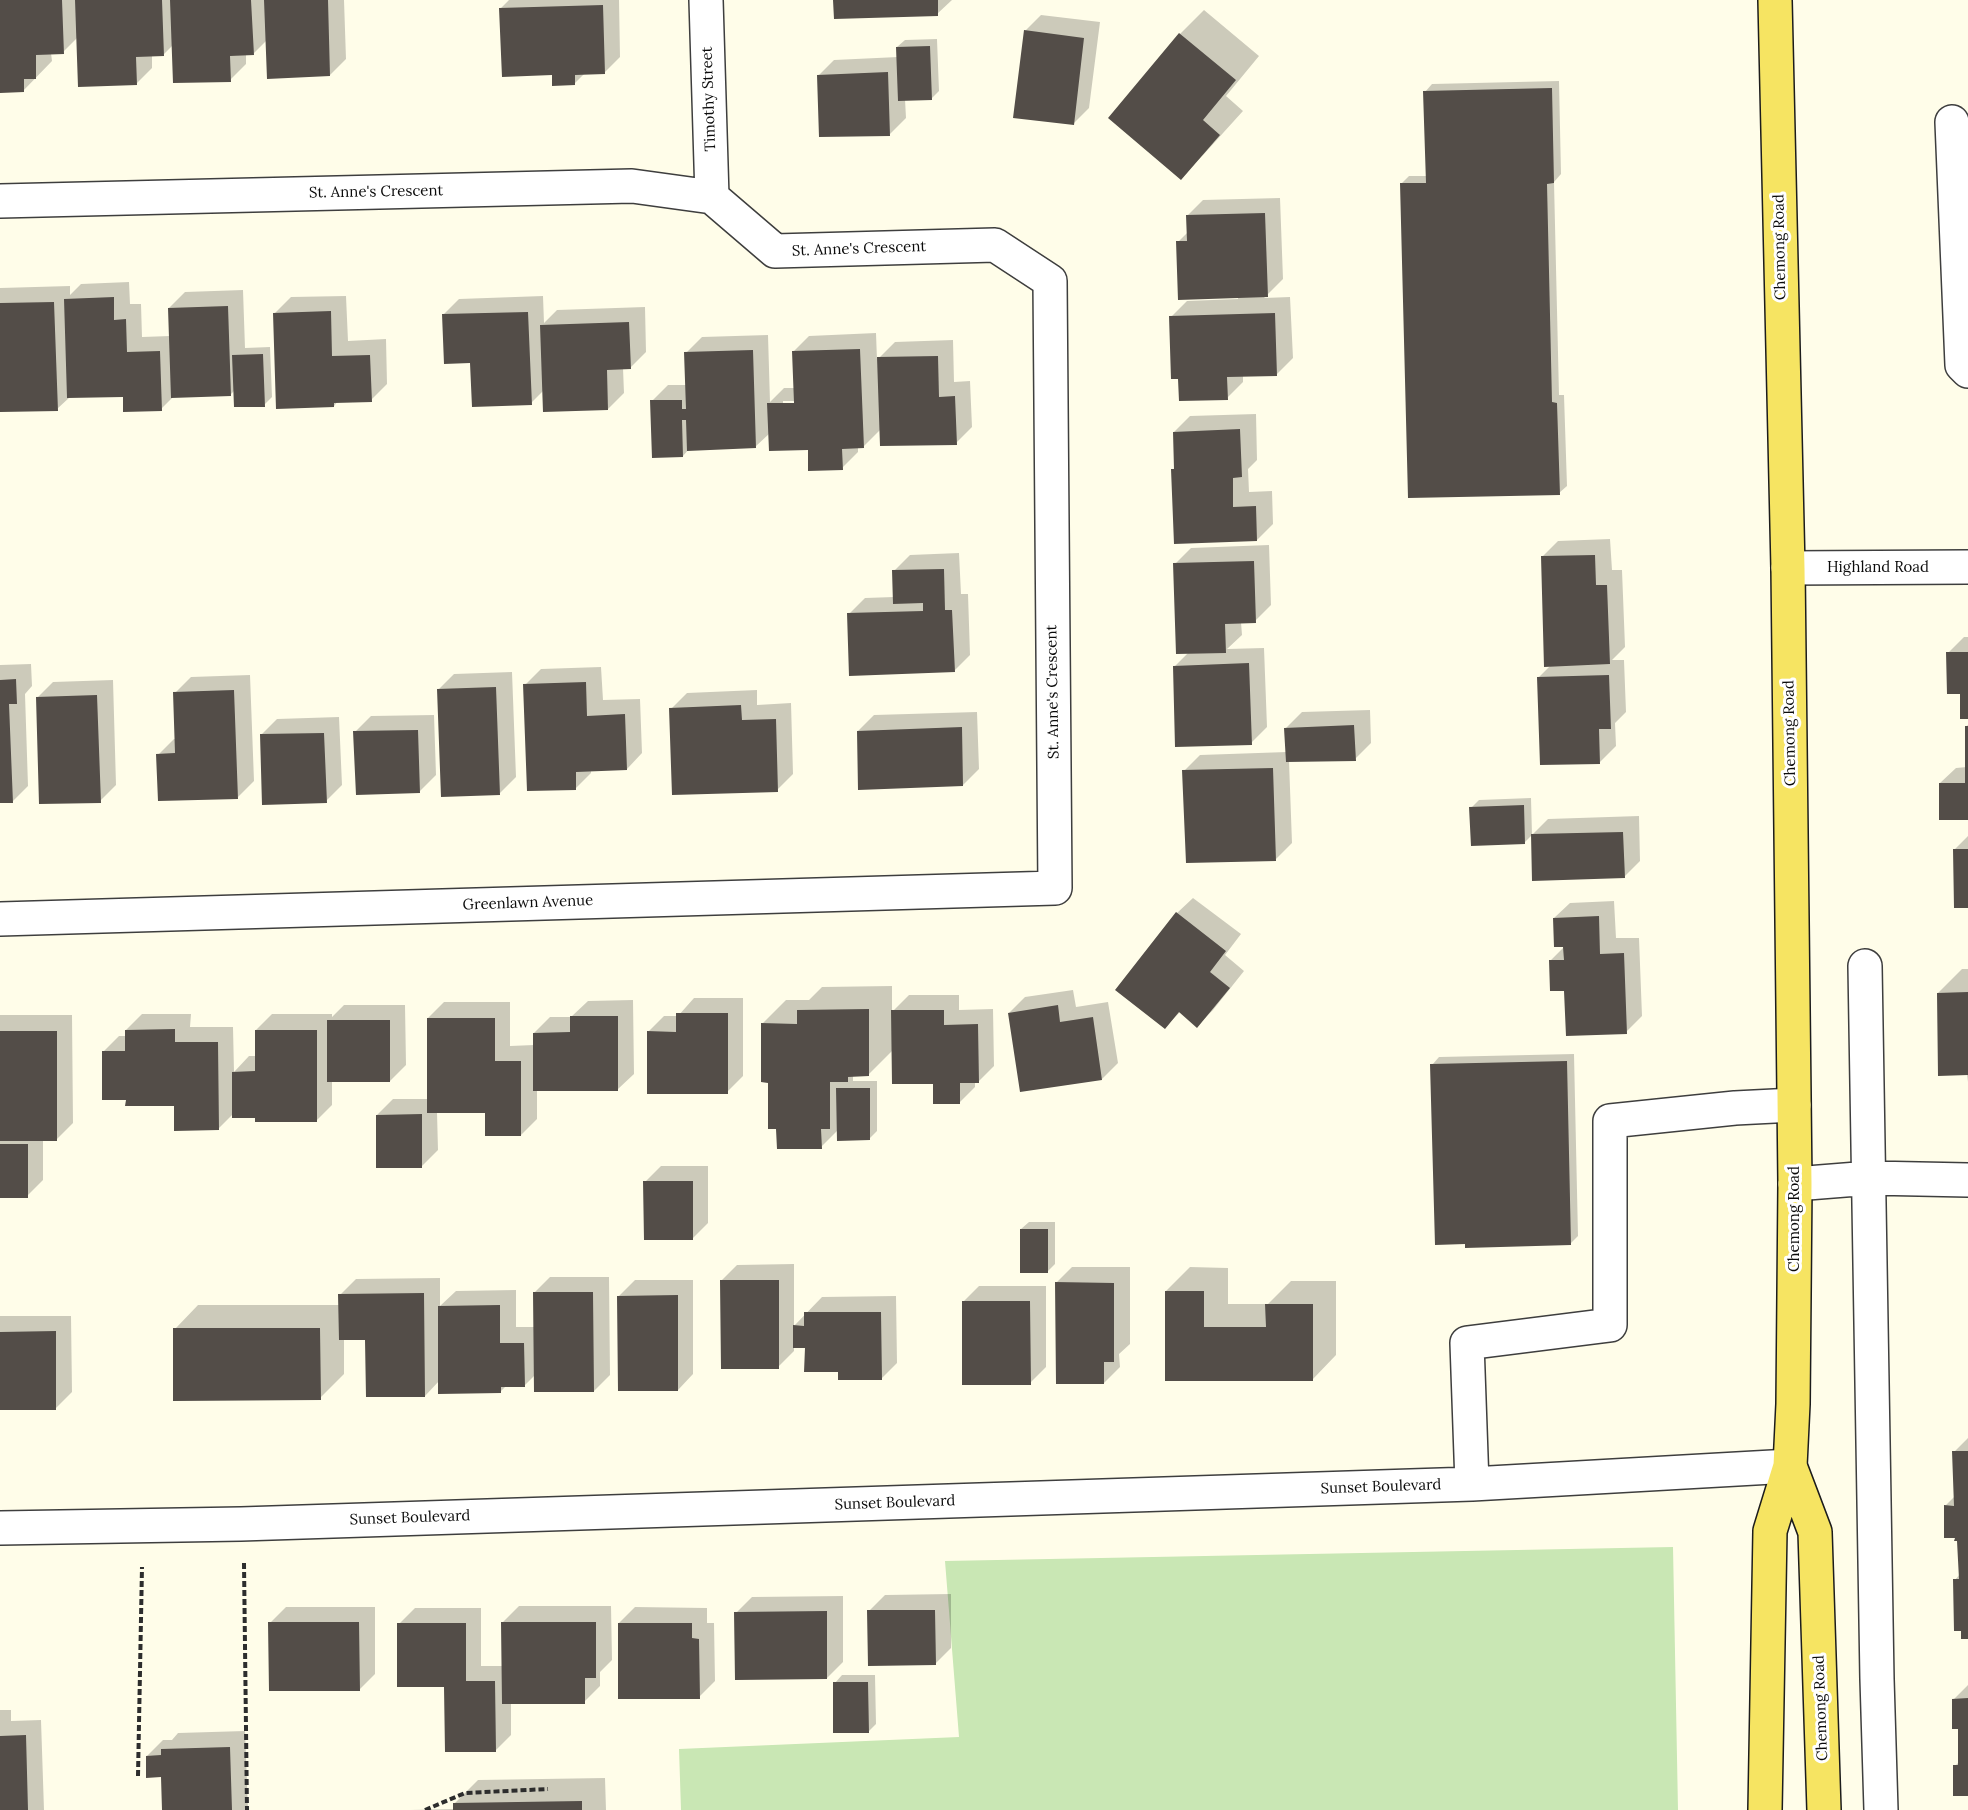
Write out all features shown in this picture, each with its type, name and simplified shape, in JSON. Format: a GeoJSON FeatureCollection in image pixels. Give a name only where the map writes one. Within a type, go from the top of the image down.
{"type":"FeatureCollection","features":[{"type":"Feature","properties":{"kind":"main road","name":"Chemong Road"},"geometry":{"type":"LineString","coordinates":[[1765,1810],[1770,1532],[1790,1466],[1796,1184],[1788,568],[1775,0]]}},
{"type":"Feature","properties":{"kind":"main road","name":"Chemong Road"},"geometry":{"type":"LineString","coordinates":[[1790,1466],[1815,1532],[1824,1810]]}},
{"type":"Feature","properties":{"kind":"street","name":"Timothy Street"},"geometry":{"type":"LineString","coordinates":[[706,0],[712,197]]}},
{"type":"Feature","properties":{"kind":"street"},"geometry":{"type":"LineString","coordinates":[[1952,122],[1962,364],[1968,371]]}},
{"type":"Feature","properties":{"kind":"street","name":"St. Anne's Crescent"},"geometry":{"type":"LineString","coordinates":[[0,201],[632,186],[712,197],[775,251],[995,245],[1050,281],[1055,888]]}},
{"type":"Feature","properties":{"kind":"street","name":"Highland Road"},"geometry":{"type":"LineString","coordinates":[[1788,568],[1968,567]]}},
{"type":"Feature","properties":{"kind":"street","name":"Greenlawn Avenue"},"geometry":{"type":"LineString","coordinates":[[0,919],[1055,888]]}},
{"type":"Feature","properties":{"kind":"street"},"geometry":{"type":"LineString","coordinates":[[1865,966],[1881,1810]]}},
{"type":"Feature","properties":{"kind":"street"},"geometry":{"type":"LineString","coordinates":[[1472,1484],[1467,1343],[1610,1325],[1610,1120],[1794,1104]]}},
{"type":"Feature","properties":{"kind":"street"},"geometry":{"type":"LineString","coordinates":[[1796,1184],[1870,1178],[1968,1180]]}},
{"type":"Feature","properties":{"kind":"street","name":"Sunset Boulevard"},"geometry":{"type":"LineString","coordinates":[[0,1528],[241,1524],[1472,1484],[1790,1466]]}},
{"type":"Feature","properties":{"kind":"path"},"geometry":{"type":"LineString","coordinates":[[244,1562],[247,1810]]}},
{"type":"Feature","properties":{"kind":"path"},"geometry":{"type":"LineString","coordinates":[[138,1776],[142,1566]]}},
{"type":"Feature","properties":{"kind":"path"},"geometry":{"type":"LineString","coordinates":[[425,1810],[465,1793],[548,1789]]}},
{"type":"Feature","properties":{"kind":"green space"},"geometry":{"type":"Polygon","coordinates":[[[1673,1547],[1678,1810],[681,1810],[679,1749],[959,1737],[945,1561],[1673,1547]]]}},
{"type":"Feature","properties":{"kind":"building"},"geometry":{"type":"Polygon","coordinates":[[[0,0],[62,0],[64,54],[36,55],[36,79],[24,79],[24,92],[0,93],[0,0]]]}},
{"type":"Feature","properties":{"kind":"building"},"geometry":{"type":"Polygon","coordinates":[[[75,0],[162,0],[164,56],[136,57],[137,85],[78,87],[75,0]]]}},
{"type":"Feature","properties":{"kind":"building"},"geometry":{"type":"Polygon","coordinates":[[[170,0],[251,0],[254,55],[230,56],[231,82],[173,83],[170,0]]]}},
{"type":"Feature","properties":{"kind":"building"},"geometry":{"type":"Polygon","coordinates":[[[264,0],[328,0],[330,76],[267,79],[264,0]]]}},
{"type":"Feature","properties":{"kind":"building"},"geometry":{"type":"Polygon","coordinates":[[[833,0],[938,0],[938,16],[834,19],[833,0]]]}},
{"type":"Feature","properties":{"kind":"building"},"geometry":{"type":"Polygon","coordinates":[[[603,5],[605,74],[575,75],[575,85],[552,86],[552,75],[502,77],[499,8],[603,5]]]}},
{"type":"Feature","properties":{"kind":"building"},"geometry":{"type":"Polygon","coordinates":[[[1024,30],[1084,38],[1074,125],[1013,118],[1024,30]]]}},
{"type":"Feature","properties":{"kind":"building"},"geometry":{"type":"Polygon","coordinates":[[[1179,33],[1236,80],[1203,120],[1220,135],[1181,180],[1108,118],[1179,33]]]}},
{"type":"Feature","properties":{"kind":"building"},"geometry":{"type":"Polygon","coordinates":[[[930,46],[932,100],[898,101],[896,47],[930,46]]]}},
{"type":"Feature","properties":{"kind":"building"},"geometry":{"type":"Polygon","coordinates":[[[888,72],[890,136],[819,137],[817,75],[888,72]]]}},
{"type":"Feature","properties":{"kind":"building"},"geometry":{"type":"Polygon","coordinates":[[[1552,88],[1554,183],[1547,184],[1552,402],[1557,403],[1560,495],[1408,498],[1400,183],[1426,183],[1423,91],[1552,88]]]}},
{"type":"Feature","properties":{"kind":"building"},"geometry":{"type":"Polygon","coordinates":[[[1265,213],[1268,297],[1178,300],[1176,241],[1187,241],[1186,215],[1265,213]]]}},
{"type":"Feature","properties":{"kind":"building"},"geometry":{"type":"Polygon","coordinates":[[[114,297],[114,320],[126,319],[127,352],[160,351],[162,411],[123,412],[123,397],[67,398],[64,299],[114,297]]]}},
{"type":"Feature","properties":{"kind":"building"},"geometry":{"type":"Polygon","coordinates":[[[54,302],[58,411],[0,412],[0,303],[54,302]]]}},
{"type":"Feature","properties":{"kind":"building"},"geometry":{"type":"Polygon","coordinates":[[[228,306],[231,396],[171,398],[168,308],[228,306]]]}},
{"type":"Feature","properties":{"kind":"building"},"geometry":{"type":"Polygon","coordinates":[[[331,311],[332,356],[370,355],[372,402],[334,403],[334,407],[276,409],[273,313],[331,311]]]}},
{"type":"Feature","properties":{"kind":"building"},"geometry":{"type":"Polygon","coordinates":[[[528,312],[532,405],[472,407],[470,363],[444,364],[442,314],[528,312]]]}},
{"type":"Feature","properties":{"kind":"building"},"geometry":{"type":"Polygon","coordinates":[[[1275,313],[1277,376],[1227,377],[1228,400],[1179,401],[1178,379],[1171,379],[1169,316],[1275,313]]]}},
{"type":"Feature","properties":{"kind":"building"},"geometry":{"type":"Polygon","coordinates":[[[629,322],[631,369],[607,370],[608,410],[543,412],[540,325],[629,322]]]}},
{"type":"Feature","properties":{"kind":"building"},"geometry":{"type":"Polygon","coordinates":[[[860,349],[864,448],[842,449],[843,470],[808,471],[808,450],[769,451],[767,403],[794,403],[792,351],[860,349]]]}},
{"type":"Feature","properties":{"kind":"building"},"geometry":{"type":"Polygon","coordinates":[[[753,350],[756,448],[687,451],[686,420],[682,420],[683,457],[652,458],[650,400],[682,400],[682,409],[686,409],[684,352],[753,350]]]}},
{"type":"Feature","properties":{"kind":"building"},"geometry":{"type":"Polygon","coordinates":[[[263,354],[265,407],[234,407],[232,355],[263,354]]]}},
{"type":"Feature","properties":{"kind":"building"},"geometry":{"type":"Polygon","coordinates":[[[938,356],[939,397],[955,396],[957,445],[880,446],[877,357],[938,356]]]}},
{"type":"Feature","properties":{"kind":"building"},"geometry":{"type":"Polygon","coordinates":[[[1240,429],[1242,477],[1233,478],[1233,507],[1256,506],[1257,541],[1174,544],[1171,469],[1174,469],[1173,432],[1240,429]]]}},
{"type":"Feature","properties":{"kind":"building"},"geometry":{"type":"Polygon","coordinates":[[[1595,555],[1596,585],[1607,585],[1610,664],[1544,667],[1541,556],[1595,555]]]}},
{"type":"Feature","properties":{"kind":"building"},"geometry":{"type":"Polygon","coordinates":[[[1254,561],[1256,623],[1225,624],[1226,653],[1176,654],[1173,563],[1254,561]]]}},
{"type":"Feature","properties":{"kind":"building"},"geometry":{"type":"Polygon","coordinates":[[[944,569],[945,610],[952,610],[955,672],[849,676],[847,613],[923,611],[923,603],[893,604],[892,570],[944,569]]]}},
{"type":"Feature","properties":{"kind":"building"},"geometry":{"type":"Polygon","coordinates":[[[1946,652],[1968,652],[1968,719],[1960,719],[1960,694],[1947,694],[1946,652]]]}},
{"type":"Feature","properties":{"kind":"building"},"geometry":{"type":"Polygon","coordinates":[[[1249,663],[1252,745],[1175,747],[1173,666],[1249,663]]]}},
{"type":"Feature","properties":{"kind":"building"},"geometry":{"type":"Polygon","coordinates":[[[1609,675],[1611,729],[1599,729],[1600,764],[1540,765],[1537,677],[1609,675]]]}},
{"type":"Feature","properties":{"kind":"building"},"geometry":{"type":"Polygon","coordinates":[[[16,679],[17,704],[9,704],[13,803],[0,803],[0,680],[16,679]]]}},
{"type":"Feature","properties":{"kind":"building"},"geometry":{"type":"Polygon","coordinates":[[[586,682],[587,716],[625,714],[627,770],[576,772],[576,790],[527,791],[523,684],[586,682]]]}},
{"type":"Feature","properties":{"kind":"building"},"geometry":{"type":"Polygon","coordinates":[[[496,687],[500,795],[441,797],[437,689],[496,687]]]}},
{"type":"Feature","properties":{"kind":"building"},"geometry":{"type":"Polygon","coordinates":[[[234,690],[238,799],[158,801],[156,754],[175,753],[173,692],[234,690]]]}},
{"type":"Feature","properties":{"kind":"building"},"geometry":{"type":"Polygon","coordinates":[[[97,695],[101,803],[39,804],[36,697],[97,695]]]}},
{"type":"Feature","properties":{"kind":"building"},"geometry":{"type":"Polygon","coordinates":[[[741,705],[742,720],[776,719],[778,792],[672,795],[669,708],[741,705]]]}},
{"type":"Feature","properties":{"kind":"building"},"geometry":{"type":"Polygon","coordinates":[[[1354,725],[1356,761],[1286,762],[1284,728],[1354,725]]]}},
{"type":"Feature","properties":{"kind":"building"},"geometry":{"type":"Polygon","coordinates":[[[1965,726],[1968,726],[1968,820],[1939,820],[1939,783],[1965,783],[1965,726]]]}},
{"type":"Feature","properties":{"kind":"building"},"geometry":{"type":"Polygon","coordinates":[[[962,727],[963,786],[858,790],[857,731],[962,727]]]}},
{"type":"Feature","properties":{"kind":"building"},"geometry":{"type":"Polygon","coordinates":[[[418,730],[420,793],[356,795],[353,731],[418,730]]]}},
{"type":"Feature","properties":{"kind":"building"},"geometry":{"type":"Polygon","coordinates":[[[324,733],[327,803],[262,805],[260,734],[324,733]]]}},
{"type":"Feature","properties":{"kind":"building"},"geometry":{"type":"Polygon","coordinates":[[[1273,768],[1276,861],[1186,863],[1182,770],[1273,768]]]}},
{"type":"Feature","properties":{"kind":"building"},"geometry":{"type":"Polygon","coordinates":[[[1524,805],[1525,844],[1471,846],[1469,807],[1524,805]]]}},
{"type":"Feature","properties":{"kind":"building"},"geometry":{"type":"Polygon","coordinates":[[[1623,832],[1625,878],[1532,881],[1531,834],[1623,832]]]}},
{"type":"Feature","properties":{"kind":"building"},"geometry":{"type":"Polygon","coordinates":[[[1953,849],[1968,849],[1968,908],[1954,908],[1953,849]]]}},
{"type":"Feature","properties":{"kind":"building"},"geometry":{"type":"Polygon","coordinates":[[[1176,912],[1226,951],[1210,972],[1230,988],[1197,1028],[1179,1012],[1165,1029],[1115,990],[1176,912]]]}},
{"type":"Feature","properties":{"kind":"building"},"geometry":{"type":"Polygon","coordinates":[[[1599,916],[1600,954],[1624,953],[1627,1034],[1566,1036],[1564,991],[1550,991],[1549,960],[1564,960],[1563,947],[1554,947],[1553,918],[1599,916]]]}},
{"type":"Feature","properties":{"kind":"building"},"geometry":{"type":"Polygon","coordinates":[[[1968,992],[1968,1075],[1938,1076],[1937,993],[1968,992]]]}},
{"type":"Feature","properties":{"kind":"building"},"geometry":{"type":"Polygon","coordinates":[[[1058,1005],[1060,1022],[1093,1017],[1102,1080],[1020,1092],[1008,1013],[1058,1005]]]}},
{"type":"Feature","properties":{"kind":"building"},"geometry":{"type":"Polygon","coordinates":[[[869,1009],[869,1076],[848,1077],[848,1082],[830,1082],[830,1129],[821,1129],[822,1149],[777,1149],[776,1129],[768,1129],[768,1083],[761,1082],[761,1023],[797,1024],[797,1010],[869,1009]]]}},
{"type":"Feature","properties":{"kind":"building"},"geometry":{"type":"Polygon","coordinates":[[[891,1010],[944,1010],[944,1025],[978,1024],[979,1083],[960,1083],[960,1104],[933,1104],[933,1084],[892,1084],[891,1010]]]}},
{"type":"Feature","properties":{"kind":"building"},"geometry":{"type":"Polygon","coordinates":[[[676,1013],[728,1013],[728,1094],[647,1094],[647,1031],[676,1032],[676,1013]]]}},
{"type":"Feature","properties":{"kind":"building"},"geometry":{"type":"Polygon","coordinates":[[[570,1016],[618,1016],[618,1091],[533,1091],[533,1033],[570,1032],[570,1016]]]}},
{"type":"Feature","properties":{"kind":"building"},"geometry":{"type":"Polygon","coordinates":[[[427,1018],[495,1018],[495,1061],[521,1061],[521,1136],[485,1136],[485,1113],[427,1113],[427,1018]]]}},
{"type":"Feature","properties":{"kind":"building"},"geometry":{"type":"Polygon","coordinates":[[[327,1020],[390,1020],[390,1082],[327,1082],[327,1020]]]}},
{"type":"Feature","properties":{"kind":"building"},"geometry":{"type":"Polygon","coordinates":[[[175,1029],[175,1042],[218,1042],[219,1130],[174,1131],[174,1106],[125,1106],[126,1100],[102,1100],[102,1051],[125,1051],[125,1030],[175,1029]]]}},
{"type":"Feature","properties":{"kind":"building"},"geometry":{"type":"Polygon","coordinates":[[[255,1030],[317,1030],[317,1122],[255,1122],[255,1118],[232,1118],[232,1072],[255,1071],[255,1030]]]}},
{"type":"Feature","properties":{"kind":"building"},"geometry":{"type":"Polygon","coordinates":[[[0,1031],[57,1031],[57,1141],[0,1141],[0,1031]]]}},
{"type":"Feature","properties":{"kind":"building"},"geometry":{"type":"Polygon","coordinates":[[[1567,1061],[1571,1245],[1465,1248],[1465,1244],[1435,1245],[1430,1064],[1567,1061]]]}},
{"type":"Feature","properties":{"kind":"building"},"geometry":{"type":"Polygon","coordinates":[[[836,1088],[870,1088],[870,1140],[837,1141],[836,1088]]]}},
{"type":"Feature","properties":{"kind":"building"},"geometry":{"type":"Polygon","coordinates":[[[422,1114],[422,1168],[376,1168],[376,1115],[422,1114]]]}},
{"type":"Feature","properties":{"kind":"building"},"geometry":{"type":"Polygon","coordinates":[[[0,1144],[28,1144],[28,1198],[0,1198],[0,1144]]]}},
{"type":"Feature","properties":{"kind":"building"},"geometry":{"type":"Polygon","coordinates":[[[643,1181],[693,1181],[693,1240],[644,1240],[643,1181]]]}},
{"type":"Feature","properties":{"kind":"building"},"geometry":{"type":"Polygon","coordinates":[[[1020,1229],[1048,1229],[1048,1273],[1020,1273],[1020,1229]]]}},
{"type":"Feature","properties":{"kind":"building"},"geometry":{"type":"Polygon","coordinates":[[[720,1280],[779,1280],[779,1369],[721,1369],[720,1280]]]}},
{"type":"Feature","properties":{"kind":"building"},"geometry":{"type":"Polygon","coordinates":[[[1055,1282],[1114,1283],[1114,1362],[1104,1362],[1104,1384],[1056,1384],[1055,1282]]]}},
{"type":"Feature","properties":{"kind":"building"},"geometry":{"type":"Polygon","coordinates":[[[1165,1291],[1204,1291],[1204,1327],[1266,1327],[1265,1304],[1313,1304],[1313,1381],[1165,1381],[1165,1291]]]}},
{"type":"Feature","properties":{"kind":"building"},"geometry":{"type":"Polygon","coordinates":[[[533,1292],[593,1292],[594,1392],[534,1392],[533,1292]]]}},
{"type":"Feature","properties":{"kind":"building"},"geometry":{"type":"Polygon","coordinates":[[[424,1293],[425,1397],[366,1397],[365,1340],[339,1340],[338,1294],[424,1293]]]}},
{"type":"Feature","properties":{"kind":"building"},"geometry":{"type":"Polygon","coordinates":[[[678,1295],[678,1391],[618,1391],[617,1296],[678,1295]]]}},
{"type":"Feature","properties":{"kind":"building"},"geometry":{"type":"Polygon","coordinates":[[[962,1301],[1030,1301],[1031,1385],[962,1385],[962,1301]]]}},
{"type":"Feature","properties":{"kind":"building"},"geometry":{"type":"Polygon","coordinates":[[[500,1305],[500,1343],[524,1343],[525,1387],[501,1387],[501,1393],[438,1394],[438,1306],[500,1305]]]}},
{"type":"Feature","properties":{"kind":"building"},"geometry":{"type":"Polygon","coordinates":[[[804,1312],[881,1312],[882,1380],[838,1380],[838,1372],[804,1372],[805,1348],[793,1348],[793,1325],[804,1326],[804,1312]]]}},
{"type":"Feature","properties":{"kind":"building"},"geometry":{"type":"Polygon","coordinates":[[[173,1328],[320,1328],[321,1400],[173,1401],[173,1328]]]}},
{"type":"Feature","properties":{"kind":"building"},"geometry":{"type":"Polygon","coordinates":[[[56,1331],[56,1410],[0,1410],[0,1332],[56,1331]]]}},
{"type":"Feature","properties":{"kind":"building"},"geometry":{"type":"Polygon","coordinates":[[[1952,1451],[1968,1451],[1968,1639],[1961,1639],[1961,1631],[1954,1631],[1953,1579],[1959,1579],[1957,1541],[1954,1541],[1955,1538],[1944,1538],[1944,1505],[1954,1506],[1952,1451]]]}},
{"type":"Feature","properties":{"kind":"building"},"geometry":{"type":"Polygon","coordinates":[[[867,1610],[935,1610],[936,1665],[868,1666],[867,1610]]]}},
{"type":"Feature","properties":{"kind":"building"},"geometry":{"type":"Polygon","coordinates":[[[827,1611],[827,1679],[735,1680],[734,1612],[827,1611]]]}},
{"type":"Feature","properties":{"kind":"building"},"geometry":{"type":"Polygon","coordinates":[[[268,1622],[359,1622],[360,1691],[269,1691],[268,1622]]]}},
{"type":"Feature","properties":{"kind":"building"},"geometry":{"type":"Polygon","coordinates":[[[501,1622],[596,1622],[596,1678],[585,1678],[585,1704],[502,1704],[501,1622]]]}},
{"type":"Feature","properties":{"kind":"building"},"geometry":{"type":"Polygon","coordinates":[[[397,1623],[466,1623],[466,1681],[495,1681],[496,1752],[445,1752],[444,1687],[397,1687],[397,1623]]]}},
{"type":"Feature","properties":{"kind":"building"},"geometry":{"type":"Polygon","coordinates":[[[618,1623],[692,1623],[692,1638],[699,1639],[700,1699],[618,1699],[618,1623]]]}},
{"type":"Feature","properties":{"kind":"building"},"geometry":{"type":"Polygon","coordinates":[[[833,1682],[868,1682],[869,1733],[833,1733],[833,1682]]]}},
{"type":"Feature","properties":{"kind":"building"},"geometry":{"type":"Polygon","coordinates":[[[1968,1698],[1968,1796],[1953,1796],[1953,1765],[1958,1765],[1958,1729],[1952,1729],[1952,1699],[1968,1698]]]}},
{"type":"Feature","properties":{"kind":"building"},"geometry":{"type":"Polygon","coordinates":[[[26,1735],[28,1810],[0,1810],[0,1736],[26,1735]]]}},
{"type":"Feature","properties":{"kind":"building"},"geometry":{"type":"Polygon","coordinates":[[[230,1747],[232,1810],[162,1810],[161,1777],[146,1778],[146,1756],[161,1755],[161,1749],[230,1747]]]}},
{"type":"Feature","properties":{"kind":"building"},"geometry":{"type":"Polygon","coordinates":[[[582,1801],[582,1810],[453,1810],[453,1803],[582,1801]]]}}]}
